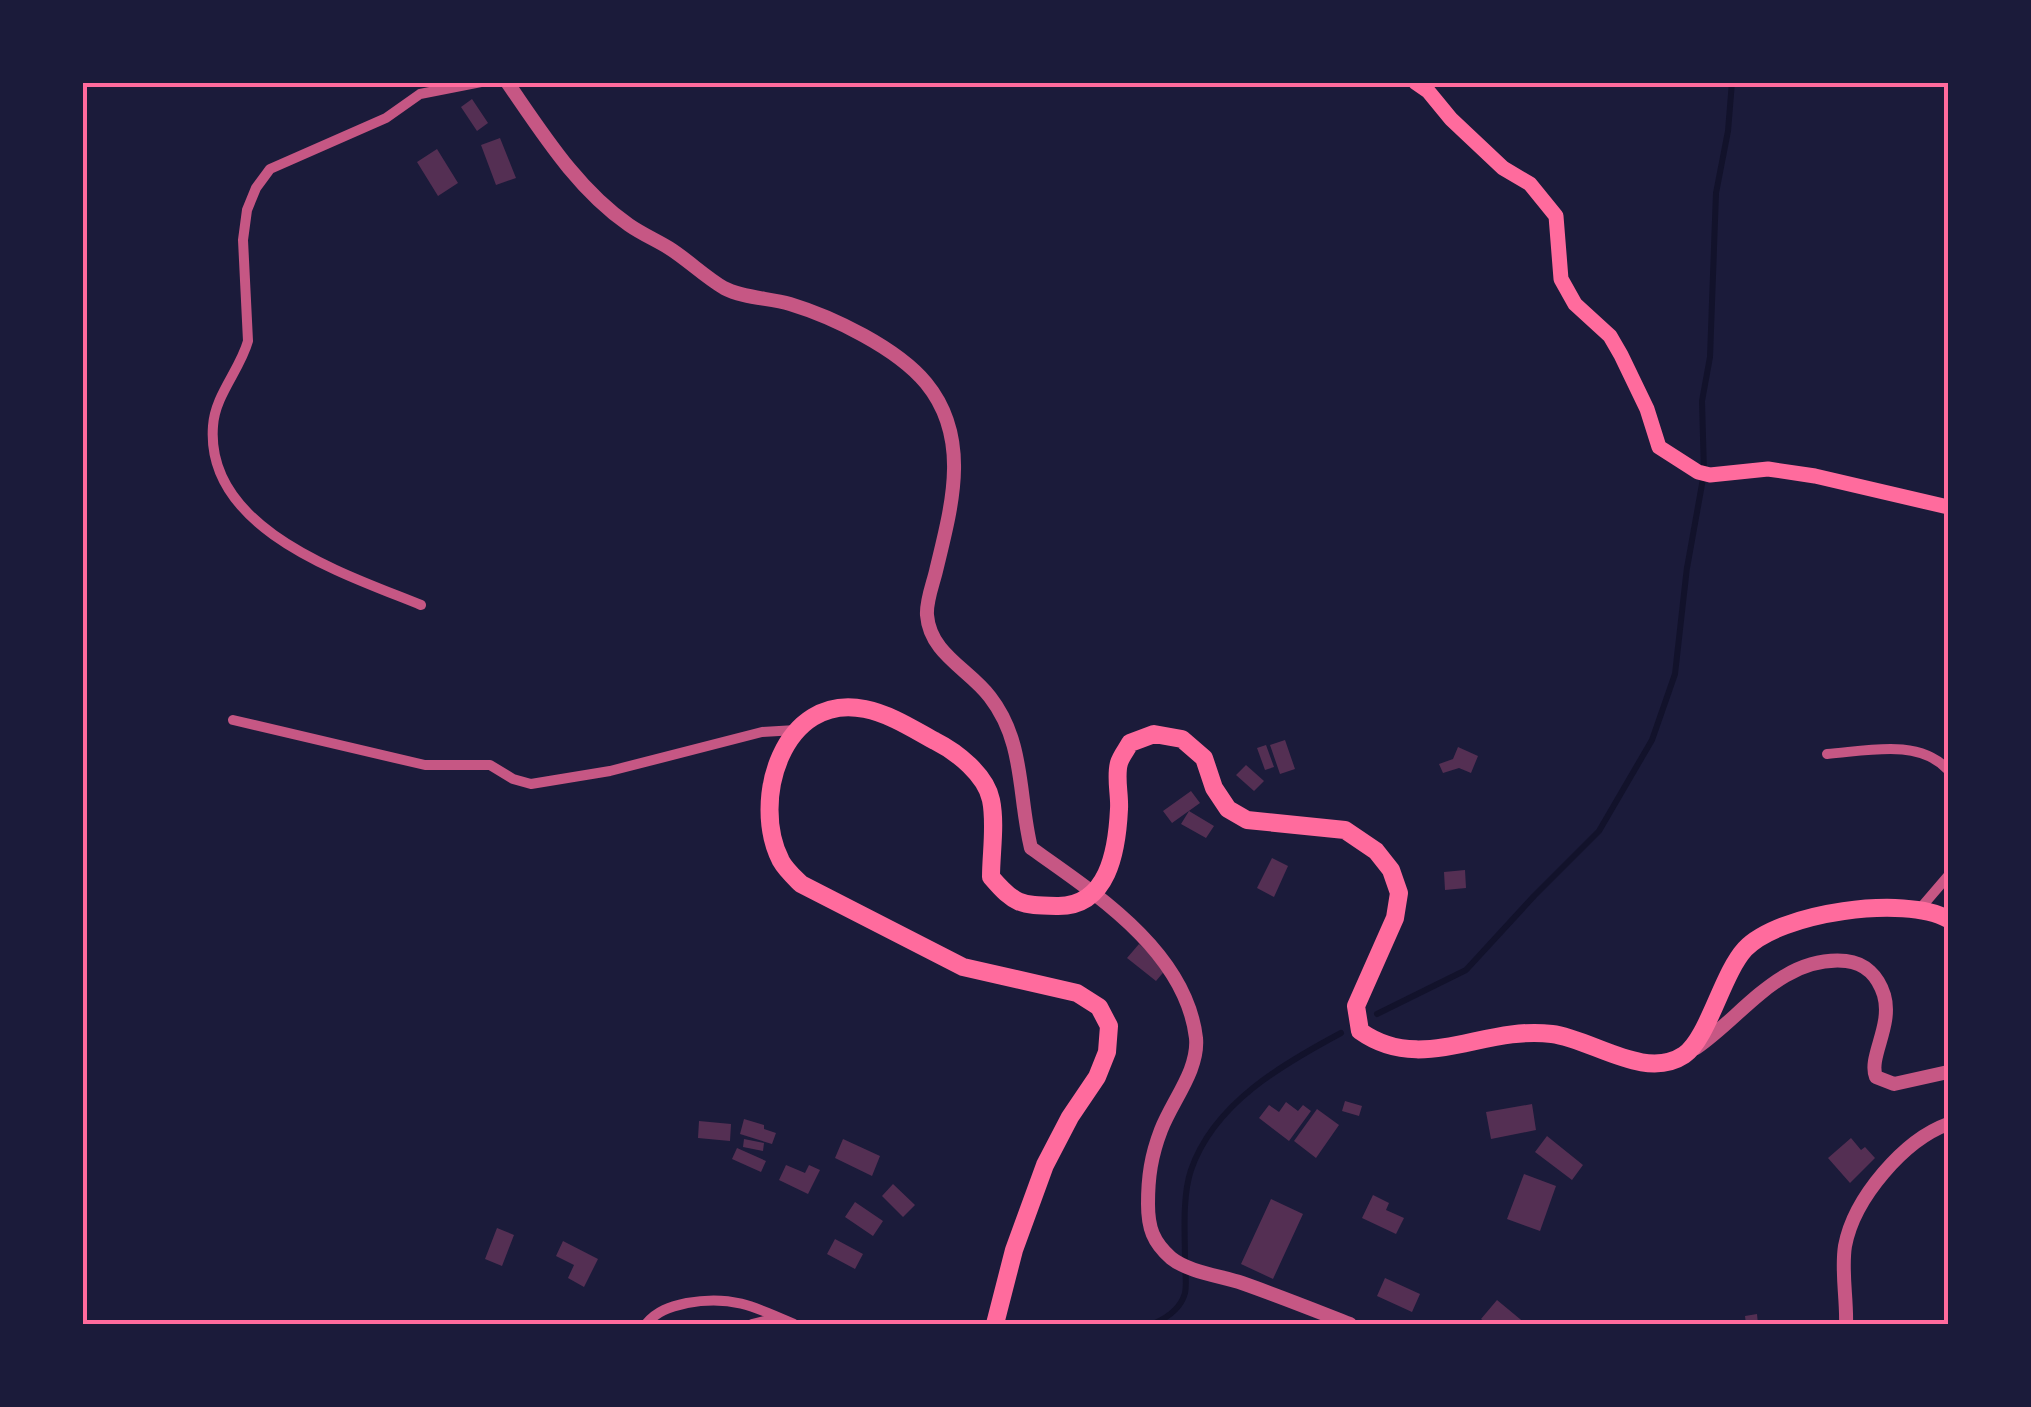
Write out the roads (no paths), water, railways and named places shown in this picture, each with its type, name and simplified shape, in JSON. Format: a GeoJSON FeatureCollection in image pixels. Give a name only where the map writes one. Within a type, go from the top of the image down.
{"type":"FeatureCollection","features":[{"type":"Feature","properties":{"kind":"highway"},"geometry":{"type":"LineString","coordinates":[[994,1324],[1014,1250],[1040,1179],[1108,1052],[1109,1026],[1099,1007],[1076,993],[962,967],[802,884],[782,862],[772,828],[770,794],[776,758],[796,730],[826,711],[863,708],[887,716],[944,745],[977,772],[991,799],[991,877],[1010,900],[1072,906],[1093,896],[1112,863],[1119,809],[1118,765],[1130,743],[1154,734],[1182,740],[1204,758],[1214,788],[1228,809],[1246,820],[1345,830],[1376,851],[1399,892],[1396,918],[1356,1006],[1360,1031],[1380,1045],[1433,1049],[1502,1033],[1528,1032],[1554,1034],[1648,1062],[1667,1062],[1687,1053],[1745,949],[1792,920],[1862,908],[1917,911],[1948,920]]}},
{"type":"Feature","properties":{"kind":"main road"},"geometry":{"type":"LineString","coordinates":[[1414,82],[1428,91],[1451,119],[1503,168],[1530,184],[1556,216],[1560,279],[1575,304],[1610,336],[1622,355],[1659,447],[1698,472],[1710,475],[1768,469],[1948,507]]}},
{"type":"Feature","properties":{"kind":"street"},"geometry":{"type":"LineString","coordinates":[[421,605],[298,550],[240,508],[219,467],[213,446],[213,422],[248,341],[243,240],[247,210],[270,169],[386,118],[420,94],[481,82]]}},
{"type":"Feature","properties":{"kind":"street"},"geometry":{"type":"LineString","coordinates":[[507,82],[592,194],[630,226],[668,247],[726,289],[790,304],[849,326],[925,382],[942,408],[956,464],[952,502],[926,612],[931,634],[943,652],[986,691],[1003,714],[1016,749],[1031,848],[1072,875],[1146,938],[1172,969],[1196,1039],[1190,1070],[1161,1129],[1148,1169],[1148,1227],[1158,1246],[1175,1262],[1350,1324]]}},
{"type":"Feature","properties":{"kind":"street"},"geometry":{"type":"LineString","coordinates":[[233,720],[425,765],[490,765],[513,779],[531,784],[610,771],[762,732],[796,730]]}},
{"type":"Feature","properties":{"kind":"street"},"geometry":{"type":"LineString","coordinates":[[1827,754],[1912,749],[1936,756],[1948,770]]}},
{"type":"Feature","properties":{"kind":"street"},"geometry":{"type":"LineString","coordinates":[[1917,911],[1948,876]]}},
{"type":"Feature","properties":{"kind":"street"},"geometry":{"type":"LineString","coordinates":[[1687,1053],[1771,984],[1810,964],[1837,960],[1868,969],[1885,997],[1887,1020],[1874,1062],[1876,1077],[1894,1084],[1948,1072]]}},
{"type":"Feature","properties":{"kind":"street"},"geometry":{"type":"LineString","coordinates":[[1846,1324],[1844,1262],[1855,1218],[1872,1188],[1904,1150],[1919,1137],[1948,1124]]}},
{"type":"Feature","properties":{"kind":"street"},"geometry":{"type":"LineString","coordinates":[[646,1324],[670,1306],[712,1298],[734,1301],[794,1324]]}},
{"type":"Feature","properties":{"kind":"street"},"geometry":{"type":"LineString","coordinates":[[752,1324],[778,1317]]}},
{"type":"Feature","properties":{"kind":"waterway"},"geometry":{"type":"LineString","coordinates":[[1687,568],[1704,473],[1702,401],[1710,357],[1716,193],[1728,131],[1732,82]]}},
{"type":"Feature","properties":{"kind":"waterway"},"geometry":{"type":"LineString","coordinates":[[1377,1014],[1466,970],[1599,831],[1652,740],[1675,674],[1687,567]]}},
{"type":"Feature","properties":{"kind":"waterway"},"geometry":{"type":"LineString","coordinates":[[1153,1324],[1173,1312],[1185,1293],[1186,1192],[1202,1146],[1233,1105],[1253,1088],[1341,1033]]}}]}
